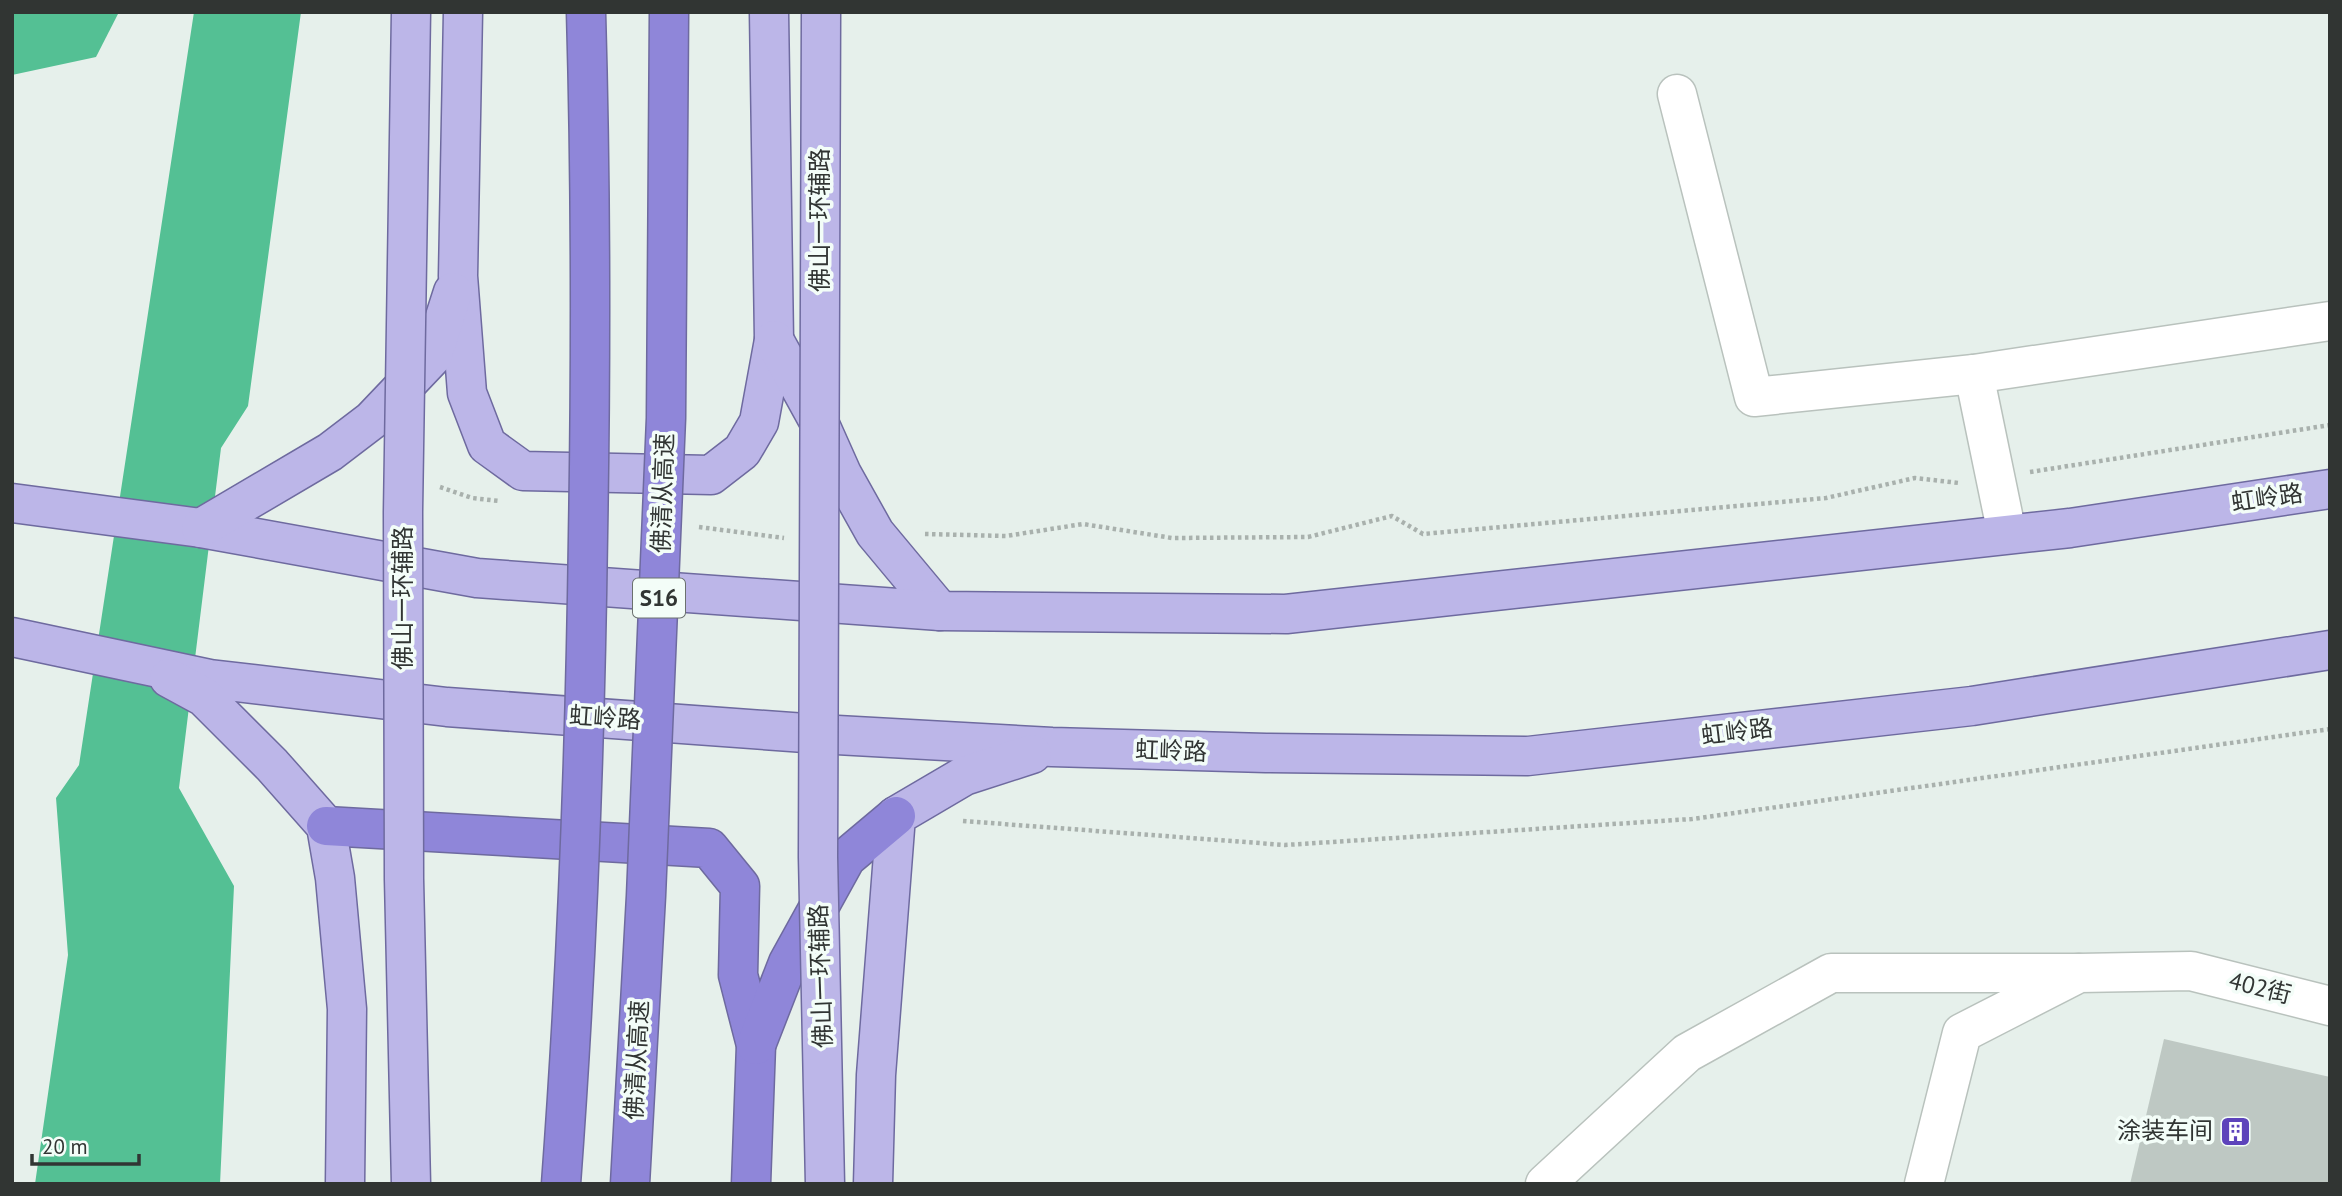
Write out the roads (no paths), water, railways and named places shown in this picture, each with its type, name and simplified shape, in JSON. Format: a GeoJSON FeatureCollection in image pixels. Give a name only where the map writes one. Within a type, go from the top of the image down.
{"type":"FeatureCollection","features":[{"type":"Feature","properties":{"kind":"highway"},"geometry":{"type":"LineString","coordinates":[[561,1184],[579,897],[586,654],[591,326],[586,12]]}},
{"type":"Feature","properties":{"kind":"highway","name":"佛清从高速"},"geometry":{"type":"LineString","coordinates":[[630,1184],[646,896],[666,418],[669,12]]}},
{"type":"Feature","properties":{"kind":"highway"},"geometry":{"type":"LineString","coordinates":[[756,1045],[788,963],[846,858],[896,816]]}},
{"type":"Feature","properties":{"kind":"highway"},"geometry":{"type":"LineString","coordinates":[[326,827],[709,848],[740,886],[738,975],[756,1045],[751,1184]]}},
{"type":"Feature","properties":{"kind":"main road","name":"佛山一环辅路"},"geometry":{"type":"LineString","coordinates":[[411,12],[404,476],[404,878],[411,1184]]}},
{"type":"Feature","properties":{"kind":"main road","name":"佛山一环辅路"},"geometry":{"type":"LineString","coordinates":[[463,12],[458,276],[467,393],[487,445],[523,471],[711,475],[742,452],[759,422],[774,340],[769,12]]}},
{"type":"Feature","properties":{"kind":"main road","name":"佛山一环辅路"},"geometry":{"type":"LineString","coordinates":[[821,12],[818,857],[825,1184]]}},
{"type":"Feature","properties":{"kind":"main road"},"geometry":{"type":"LineString","coordinates":[[201,528],[330,452],[372,420],[432,357],[458,276]]}},
{"type":"Feature","properties":{"kind":"main road"},"geometry":{"type":"LineString","coordinates":[[774,340],[875,533],[940,611]]}},
{"type":"Feature","properties":{"kind":"main road","name":"虹岭路"},"geometry":{"type":"LineString","coordinates":[[16,505],[201,528],[477,578],[940,611],[1286,614],[2070,528],[2330,489]]}},
{"type":"Feature","properties":{"kind":"main road","name":"虹岭路"},"geometry":{"type":"LineString","coordinates":[[12,637],[148,667],[207,688],[447,707],[792,732],[1052,747],[1528,756],[1972,706],[2330,650]]}},
{"type":"Feature","properties":{"kind":"main road"},"geometry":{"type":"LineString","coordinates":[[207,688],[326,827],[335,878],[347,1009],[345,1184]]}},
{"type":"Feature","properties":{"kind":"main road"},"geometry":{"type":"LineString","coordinates":[[873,1184],[876,1075],[896,816],[964,776],[1052,747]]}},
{"type":"Feature","properties":{"kind":"street"},"geometry":{"type":"LineString","coordinates":[[1677,94],[1754,397],[1974,374],[2330,320]]}},
{"type":"Feature","properties":{"kind":"street"},"geometry":{"type":"LineString","coordinates":[[1974,374],[2007,534]]}},
{"type":"Feature","properties":{"kind":"street","name":"402街"},"geometry":{"type":"LineString","coordinates":[[1545,1184],[1687,1053],[1831,973],[2191,971],[2330,1006]]}},
{"type":"Feature","properties":{"kind":"street"},"geometry":{"type":"LineString","coordinates":[[1924,1184],[1962,1034],[2079,973]]}},
{"type":"Feature","properties":{"kind":"place","name":"涂装车间"},"geometry":{"type":"Point","coordinates":[2236,1131]}}]}
